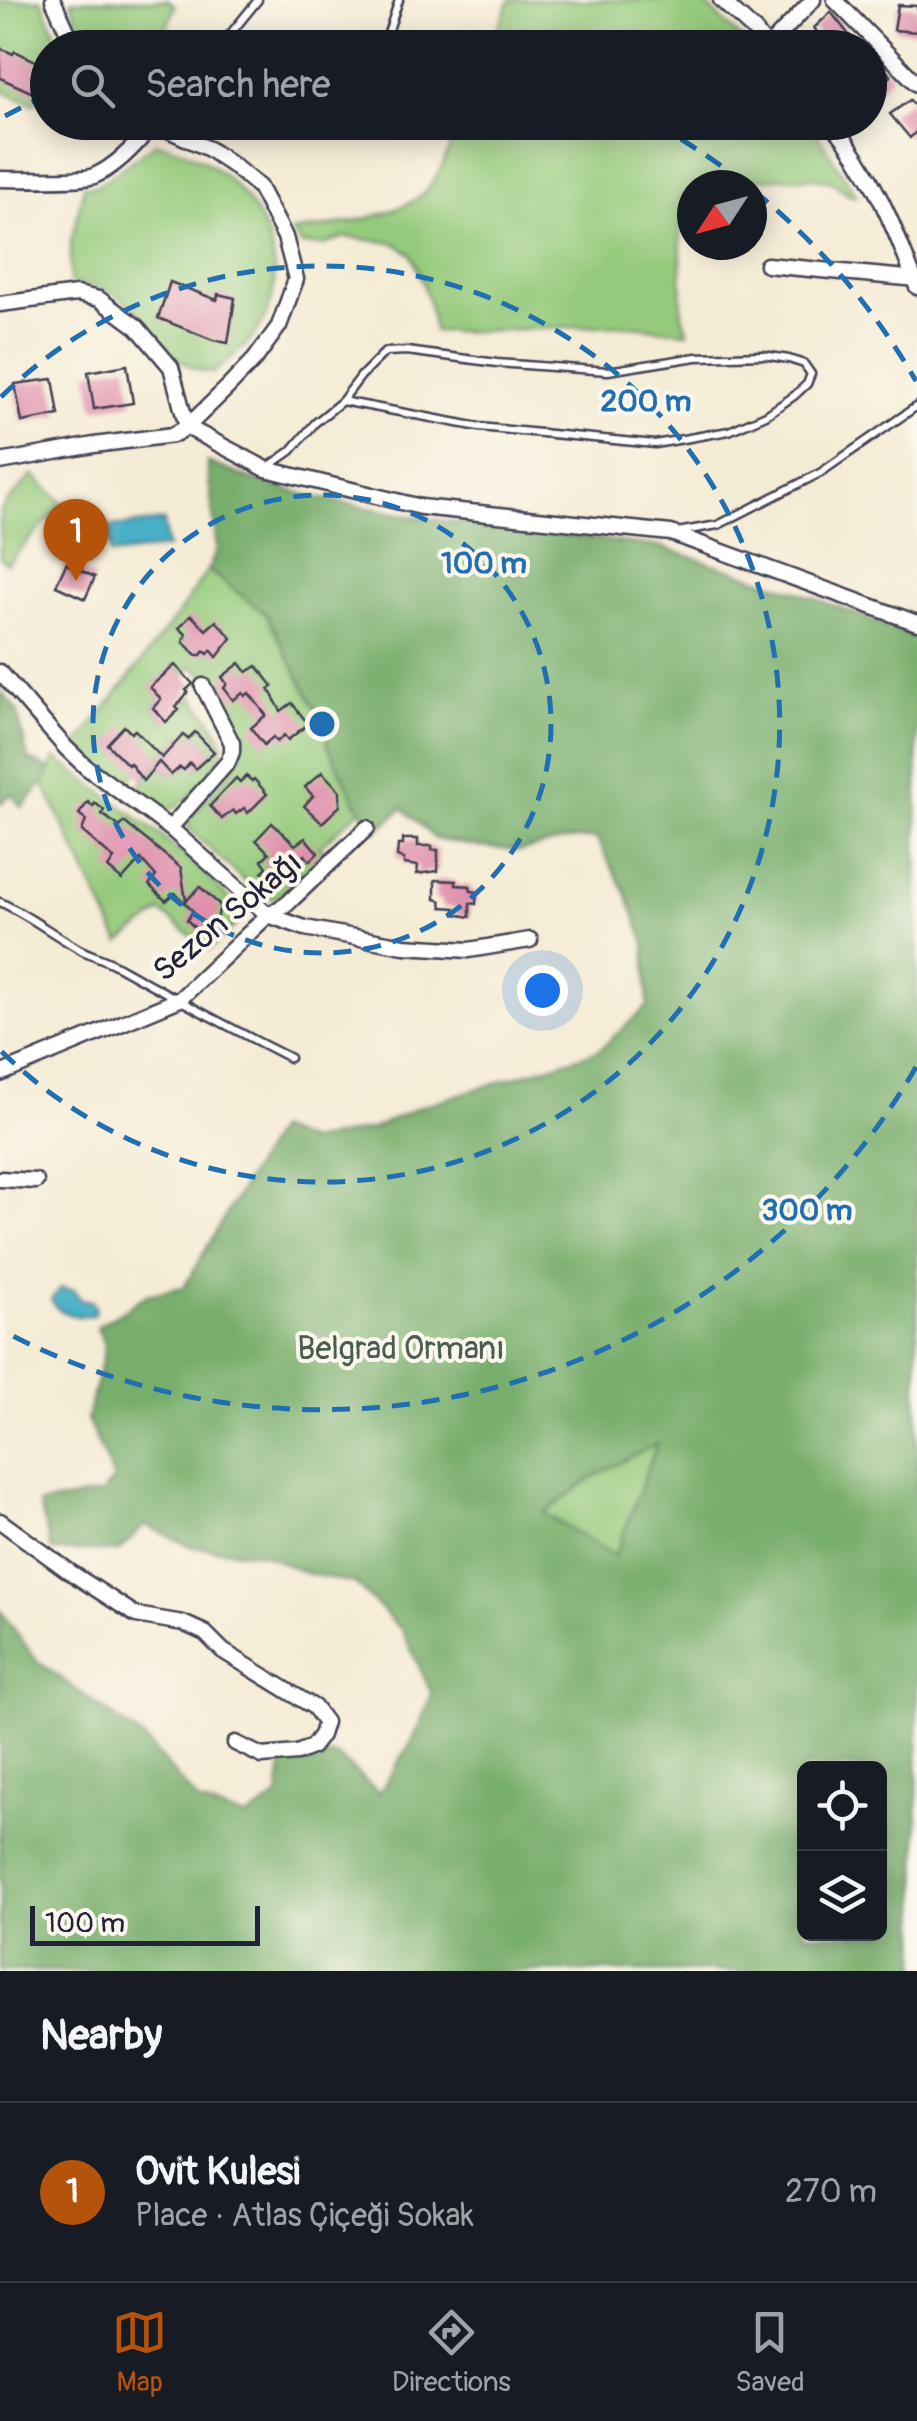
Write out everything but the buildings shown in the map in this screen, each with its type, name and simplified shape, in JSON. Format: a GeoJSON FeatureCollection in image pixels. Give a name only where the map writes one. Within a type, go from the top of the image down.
{"type":"FeatureCollection","features":[{"type":"Feature","properties":{"kind":"street"},"geometry":{"type":"LineString","coordinates":[[53,0],[67,30]]}},
{"type":"Feature","properties":{"kind":"street"},"geometry":{"type":"LineString","coordinates":[[721,0],[753,30]]}},
{"type":"Feature","properties":{"kind":"street"},"geometry":{"type":"LineString","coordinates":[[785,30],[814,0]]}},
{"type":"Feature","properties":{"kind":"street"},"geometry":{"type":"LineString","coordinates":[[835,0],[864,30]]}},
{"type":"Feature","properties":{"kind":"street"},"geometry":{"type":"LineString","coordinates":[[887,53],[917,84]]}},
{"type":"Feature","properties":{"kind":"street"},"geometry":{"type":"LineString","coordinates":[[0,179],[92,178],[140,140]]}},
{"type":"Feature","properties":{"kind":"street"},"geometry":{"type":"LineString","coordinates":[[0,462],[173,435],[187,427],[255,359],[280,326],[296,279],[285,237],[259,187],[236,166],[192,140]]}},
{"type":"Feature","properties":{"kind":"street"},"geometry":{"type":"LineString","coordinates":[[767,266],[916,282],[892,221],[845,140]]}},
{"type":"Feature","properties":{"kind":"street"},"geometry":{"type":"LineString","coordinates":[[0,304],[77,294],[99,298],[137,328],[170,367],[187,427],[266,469],[420,506],[670,532],[917,623]]}},
{"type":"Feature","properties":{"kind":"street"},"geometry":{"type":"LineString","coordinates":[[0,672],[86,767],[170,828],[268,915],[305,928],[404,946],[469,950],[530,940]]}},
{"type":"Feature","properties":{"kind":"street"},"geometry":{"type":"LineString","coordinates":[[170,828],[228,762],[232,752],[232,743],[203,686]]}},
{"type":"Feature","properties":{"kind":"street","name":"Sezon Sokağı"},"geometry":{"type":"LineString","coordinates":[[0,1074],[180,999],[367,828]]}},
{"type":"Feature","properties":{"kind":"street"},"geometry":{"type":"LineString","coordinates":[[0,1179],[36,1182]]}},
{"type":"Feature","properties":{"kind":"street"},"geometry":{"type":"LineString","coordinates":[[0,1521],[136,1614],[183,1623],[205,1633],[222,1652],[314,1707],[325,1722],[312,1747],[298,1753],[262,1756],[236,1742]]}},
{"type":"Feature","properties":{"kind":"lane"},"geometry":{"type":"LineString","coordinates":[[233,30],[258,0]]}},
{"type":"Feature","properties":{"kind":"lane"},"geometry":{"type":"LineString","coordinates":[[389,30],[400,0]]}},
{"type":"Feature","properties":{"kind":"lane"},"geometry":{"type":"LineString","coordinates":[[266,469],[291,451],[342,401],[385,352],[608,371],[696,357],[763,355],[804,364],[812,374],[794,396],[766,415],[728,431],[655,444],[479,427],[342,401]]}},
{"type":"Feature","properties":{"kind":"lane"},"geometry":{"type":"LineString","coordinates":[[670,532],[718,525],[820,473],[917,406]]}},
{"type":"Feature","properties":{"kind":"lane"},"geometry":{"type":"LineString","coordinates":[[0,902],[87,953],[290,1058]]}},
{"type":"Feature","properties":{"kind":"green space"},"geometry":{"type":"Polygon","coordinates":[[[0,0],[42,0],[54,30],[30,30],[30,103],[0,90],[0,0]]]}},
{"type":"Feature","properties":{"kind":"green space"},"geometry":{"type":"Polygon","coordinates":[[[71,0],[168,0],[175,6],[166,30],[79,28],[71,0]]]}},
{"type":"Feature","properties":{"kind":"green space"},"geometry":{"type":"Polygon","coordinates":[[[510,0],[701,0],[732,30],[497,30],[510,0]]]}},
{"type":"Feature","properties":{"kind":"green space"},"geometry":{"type":"Polygon","coordinates":[[[452,140],[821,140],[857,196],[830,181],[767,179],[767,170],[677,170],[677,260],[681,260],[682,315],[688,332],[620,325],[434,331],[428,299],[411,254],[395,243],[344,237],[324,245],[302,245],[292,232],[375,216],[407,204],[426,190],[452,140]]]}},
{"type":"Feature","properties":{"kind":"green space"},"geometry":{"type":"Polygon","coordinates":[[[156,143],[213,167],[256,212],[269,240],[274,270],[271,300],[254,336],[213,373],[184,362],[116,295],[94,286],[70,283],[71,242],[84,186],[97,186],[156,143]]]}},
{"type":"Feature","properties":{"kind":"green space","name":"Belgrad Ormanı"},"geometry":{"type":"Polygon","coordinates":[[[207,462],[314,497],[415,517],[661,547],[796,591],[917,637],[917,1971],[0,1971],[0,1610],[37,1661],[145,1740],[199,1803],[247,1818],[279,1796],[282,1759],[336,1755],[379,1793],[414,1738],[432,1694],[402,1630],[355,1583],[306,1573],[262,1554],[192,1547],[145,1525],[119,1551],[52,1551],[39,1504],[101,1494],[114,1479],[87,1419],[103,1357],[104,1343],[97,1327],[147,1295],[184,1287],[276,1129],[309,1142],[372,1129],[419,1107],[598,1051],[648,1006],[645,943],[627,895],[596,838],[566,840],[520,851],[480,847],[435,839],[403,808],[375,832],[327,744],[329,734],[266,614],[208,570],[217,550],[207,462]],[[657,1444],[596,1475],[544,1513],[615,1556],[657,1444]]]}},
{"type":"Feature","properties":{"kind":"green space"},"geometry":{"type":"Polygon","coordinates":[[[33,475],[63,503],[7,564],[0,558],[0,510],[33,475]]]}},
{"type":"Feature","properties":{"kind":"green space"},"geometry":{"type":"Polygon","coordinates":[[[208,570],[266,614],[329,734],[327,744],[361,809],[320,846],[326,853],[278,898],[262,898],[187,827],[191,816],[229,774],[242,751],[227,718],[235,712],[193,666],[184,674],[175,665],[151,687],[161,699],[153,708],[166,722],[193,696],[221,739],[220,758],[214,770],[176,806],[166,812],[136,791],[159,762],[171,775],[180,767],[185,770],[190,763],[196,769],[214,752],[195,733],[188,739],[182,735],[162,758],[156,753],[125,785],[77,745],[208,570]]]}},
{"type":"Feature","properties":{"kind":"green space"},"geometry":{"type":"Polygon","coordinates":[[[0,691],[17,710],[28,759],[50,769],[22,808],[11,794],[0,804],[0,691]]]}},
{"type":"Feature","properties":{"kind":"green space"},"geometry":{"type":"Polygon","coordinates":[[[55,758],[163,837],[202,871],[242,912],[243,918],[209,950],[161,912],[120,943],[43,783],[55,758]]]}},
{"type":"Feature","properties":{"kind":"green space"},"geometry":{"type":"Polygon","coordinates":[[[659,1443],[615,1556],[544,1513],[596,1475],[659,1443]]]}},
{"type":"Feature","properties":{"kind":"water"},"geometry":{"type":"Polygon","coordinates":[[[164,521],[167,548],[111,555],[107,527],[164,521]]]}},
{"type":"Feature","properties":{"kind":"water"},"geometry":{"type":"Polygon","coordinates":[[[61,1288],[74,1290],[80,1299],[92,1301],[94,1314],[76,1316],[58,1309],[51,1299],[61,1288]]]}},
{"type":"Feature","properties":{"kind":"place","name":"Ovit Kulesi"},"geometry":{"type":"Point","coordinates":[76,581]}}]}
